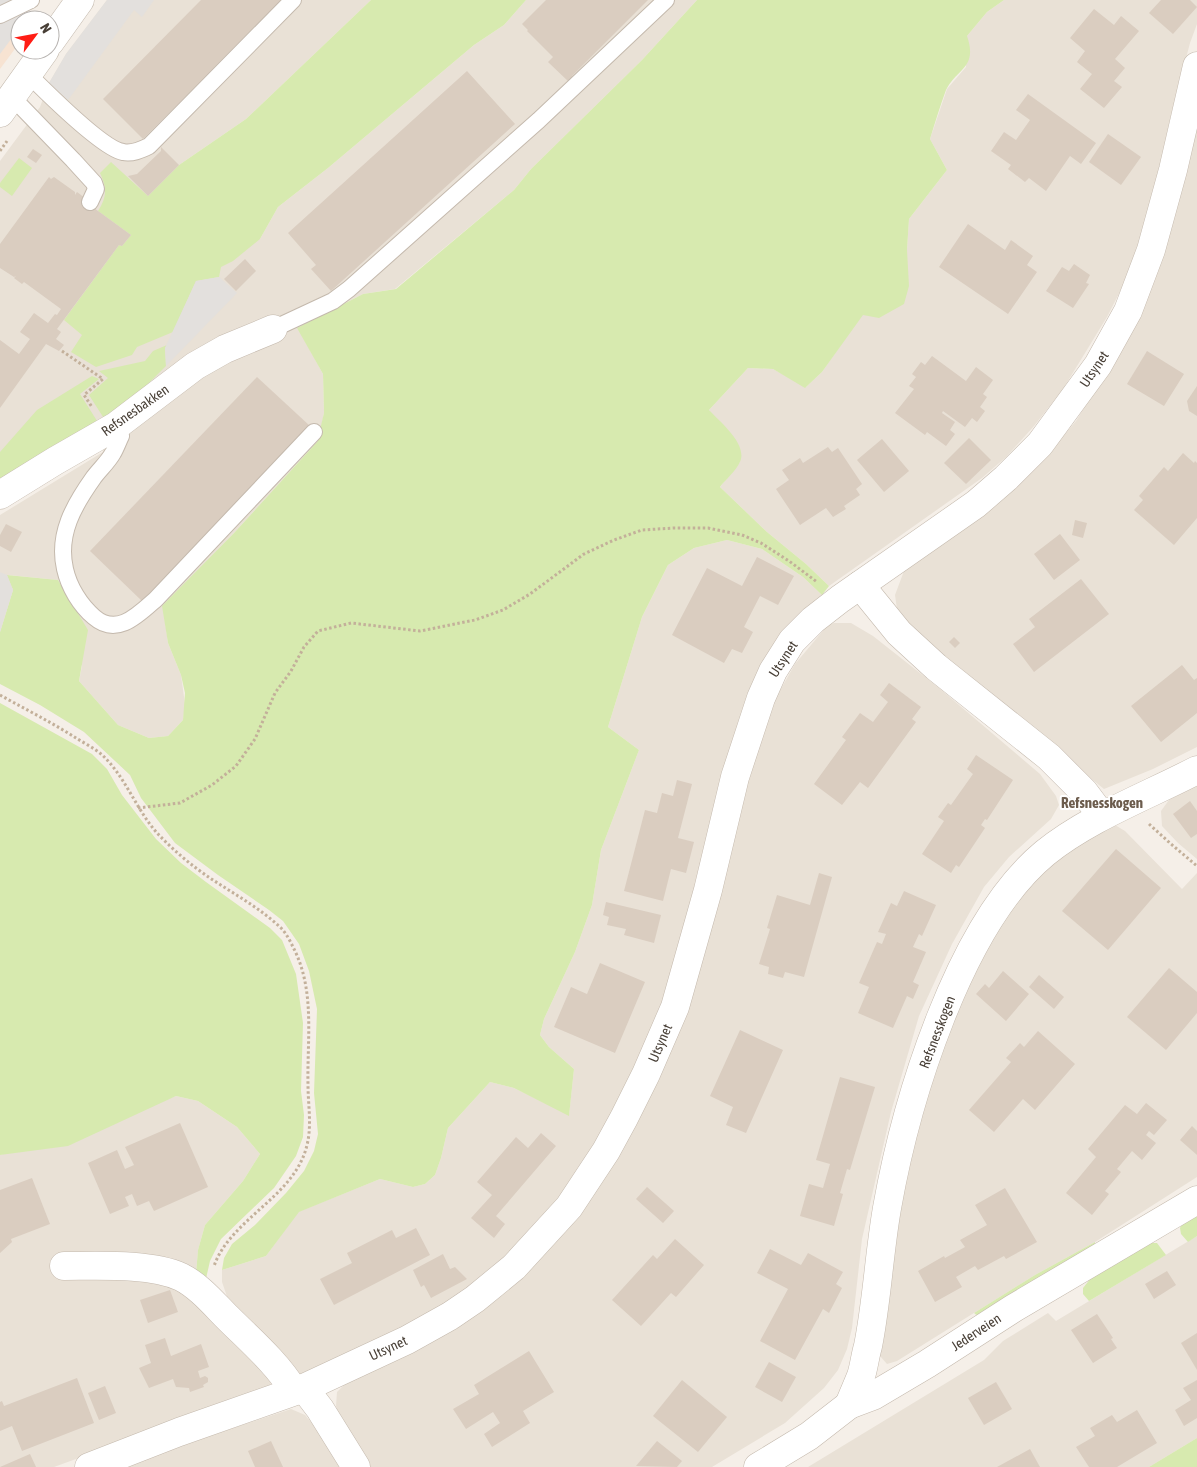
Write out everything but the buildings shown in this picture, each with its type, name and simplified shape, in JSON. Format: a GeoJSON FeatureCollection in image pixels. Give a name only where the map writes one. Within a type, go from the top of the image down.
{"type":"FeatureCollection","features":[{"type":"Feature","properties":{"kind":"street"},"geometry":{"type":"LineString","coordinates":[[60,28],[80,0]]}},
{"type":"Feature","properties":{"kind":"street"},"geometry":{"type":"LineString","coordinates":[[6,105],[37,60]]}},
{"type":"Feature","properties":{"kind":"street","name":"Utsynet"},"geometry":{"type":"LineString","coordinates":[[89,1467],[299,1389],[407,1340],[450,1316],[475,1299],[514,1267],[569,1206],[606,1151],[624,1118],[646,1074],[675,1007],[708,890],[735,777],[761,698],[773,671],[792,641],[813,620],[976,504],[1006,478],[1040,444],[1098,365],[1128,311],[1151,250],[1173,170],[1197,66]]}},
{"type":"Feature","properties":{"kind":"street","name":"Refsnesbakken"},"geometry":{"type":"LineString","coordinates":[[1,500],[111,429],[195,366],[225,349],[273,329]]}},
{"type":"Feature","properties":{"kind":"street"},"geometry":{"type":"LineString","coordinates":[[850,592],[936,667],[1048,757],[1084,792],[1102,816]]}},
{"type":"Feature","properties":{"kind":"street","name":"Refsnesskogen"},"geometry":{"type":"LineString","coordinates":[[849,1405],[861,1375],[871,1329],[887,1209],[903,1136],[920,1076],[944,1011],[972,951],[993,912],[1011,888],[1045,853],[1082,827],[1197,770]]}},
{"type":"Feature","properties":{"kind":"street","name":"Jederveien"},"geometry":{"type":"LineString","coordinates":[[758,1467],[810,1436],[849,1405],[873,1396],[906,1377],[1014,1308],[1197,1200]]}},
{"type":"Feature","properties":{"kind":"street"},"geometry":{"type":"LineString","coordinates":[[64,1266],[124,1266],[182,1277],[210,1300],[286,1378],[320,1409],[356,1467]]}},
{"type":"Feature","properties":{"kind":"lane"},"geometry":{"type":"LineString","coordinates":[[0,15],[31,0]]}},
{"type":"Feature","properties":{"kind":"lane"},"geometry":{"type":"LineString","coordinates":[[28,74],[100,140],[122,152],[129,153],[141,150],[149,146],[293,0]]}},
{"type":"Feature","properties":{"kind":"lane"},"geometry":{"type":"LineString","coordinates":[[273,329],[333,301],[349,289],[539,120],[666,0]]}},
{"type":"Feature","properties":{"kind":"lane"},"geometry":{"type":"LineString","coordinates":[[6,105],[73,160],[94,183],[96,189],[90,202]]}},
{"type":"Feature","properties":{"kind":"lane"},"geometry":{"type":"LineString","coordinates":[[111,429],[121,436],[113,454],[94,476],[70,516],[64,534],[62,551],[68,583],[78,598],[97,620],[114,626],[140,613],[156,599],[314,432]]}},
{"type":"Feature","properties":{"kind":"path"},"geometry":{"type":"LineString","coordinates":[[62,351],[103,379],[84,395],[111,429]]}},
{"type":"Feature","properties":{"kind":"path"},"geometry":{"type":"LineString","coordinates":[[138,808],[180,803],[212,785],[236,766],[255,739],[274,693],[291,671],[304,647],[318,631],[351,623],[420,631],[475,620],[503,610],[530,594],[584,554],[642,530],[708,528],[742,535],[761,543],[850,592]]}},
{"type":"Feature","properties":{"kind":"path"},"geometry":{"type":"LineString","coordinates":[[0,695],[45,719],[101,754],[111,765],[138,808],[158,834],[179,854],[210,878],[240,896],[283,930],[299,960],[304,977],[310,1029],[308,1085],[310,1122],[307,1145],[303,1157],[293,1174],[274,1196],[231,1237],[218,1254],[213,1267],[215,1293],[210,1300]]}},
{"type":"Feature","properties":{"kind":"path"},"geometry":{"type":"LineString","coordinates":[[1129,804],[1170,844],[1197,866]]}},
{"type":"Feature","properties":{"kind":"shaded area"},"geometry":{"type":"Polygon","coordinates":[[[0,0],[23,0],[27,10],[10,10],[10,56],[0,69],[0,0]]]}},
{"type":"Feature","properties":{"kind":"shaded area"},"geometry":{"type":"Polygon","coordinates":[[[0,0],[23,0],[27,10],[10,10],[10,40],[0,54],[0,0]]]}},
{"type":"Feature","properties":{"kind":"shaded area"},"geometry":{"type":"Polygon","coordinates":[[[107,0],[371,0],[246,119],[179,165],[260,239],[278,207],[328,168],[474,45],[504,25],[526,0],[697,0],[642,60],[531,169],[514,190],[395,289],[363,294],[298,328],[323,374],[324,413],[320,434],[317,442],[234,533],[163,606],[168,643],[181,675],[185,704],[183,720],[168,736],[149,738],[118,725],[79,681],[82,666],[68,598],[58,580],[8,575],[13,590],[0,632],[0,515],[103,452],[105,420],[0,483],[0,161],[40,107],[49,83],[66,54],[107,0]]]}},
{"type":"Feature","properties":{"kind":"shaded area"},"geometry":{"type":"Polygon","coordinates":[[[107,0],[154,0],[142,17],[134,10],[68,100],[49,83],[66,54],[107,0]]]}},
{"type":"Feature","properties":{"kind":"shaded area"},"geometry":{"type":"Polygon","coordinates":[[[1004,0],[1197,0],[1197,24],[1190,43],[1170,119],[1149,218],[1131,270],[1107,317],[1063,389],[1034,426],[1006,457],[982,478],[829,586],[767,532],[720,487],[740,462],[709,410],[748,368],[773,369],[806,387],[822,372],[907,250],[909,219],[947,170],[930,139],[947,89],[966,67],[967,36],[987,12],[1004,0]]]}},
{"type":"Feature","properties":{"kind":"shaded area"},"geometry":{"type":"Polygon","coordinates":[[[1197,119],[1197,747],[1153,769],[1104,789],[925,645],[897,609],[895,595],[904,571],[972,522],[1054,447],[1076,421],[1125,342],[1197,119]]]}},
{"type":"Feature","properties":{"kind":"shaded area"},"geometry":{"type":"Polygon","coordinates":[[[219,277],[237,293],[166,366],[165,348],[196,281],[219,277]]]}},
{"type":"Feature","properties":{"kind":"shaded area"},"geometry":{"type":"Polygon","coordinates":[[[727,540],[762,549],[803,577],[822,595],[795,621],[751,692],[738,722],[674,980],[618,1110],[559,1200],[527,1238],[463,1292],[433,1314],[300,1375],[232,1311],[222,1282],[222,1270],[266,1256],[298,1212],[380,1179],[413,1187],[425,1184],[435,1175],[448,1128],[490,1082],[514,1088],[569,1115],[574,1069],[549,1047],[540,1035],[544,1019],[575,952],[592,905],[601,850],[639,750],[608,727],[642,617],[668,565],[694,548],[727,540]]]}},
{"type":"Feature","properties":{"kind":"shaded area"},"geometry":{"type":"Polygon","coordinates":[[[0,572],[7,575],[13,590],[0,632],[0,572]]]}},
{"type":"Feature","properties":{"kind":"shaded area"},"geometry":{"type":"Polygon","coordinates":[[[834,623],[851,623],[873,636],[939,688],[1040,774],[1056,796],[1059,805],[1051,819],[1009,857],[984,887],[952,944],[919,1016],[891,1112],[862,1239],[852,1328],[847,1349],[838,1370],[824,1388],[785,1423],[712,1467],[366,1467],[341,1423],[336,1406],[337,1392],[346,1383],[579,1212],[726,860],[766,715],[795,664],[827,626],[834,623]]]}},
{"type":"Feature","properties":{"kind":"shaded area"},"geometry":{"type":"Polygon","coordinates":[[[1197,785],[1197,859],[1162,826],[1161,811],[1169,800],[1197,785]]]}},
{"type":"Feature","properties":{"kind":"shaded area"},"geometry":{"type":"Polygon","coordinates":[[[1115,825],[1125,831],[1182,889],[1197,873],[1197,1177],[1095,1242],[1035,1275],[897,1361],[887,1364],[880,1356],[899,1202],[927,1085],[979,957],[1028,886],[1054,862],[1085,840],[1115,825]]]}},
{"type":"Feature","properties":{"kind":"shaded area"},"geometry":{"type":"Polygon","coordinates":[[[176,1096],[198,1101],[237,1127],[260,1154],[243,1181],[205,1225],[198,1250],[196,1274],[142,1273],[188,1296],[270,1373],[271,1383],[268,1389],[54,1467],[0,1467],[0,1155],[176,1096]]]}},
{"type":"Feature","properties":{"kind":"shaded area"},"geometry":{"type":"Polygon","coordinates":[[[1197,1236],[1197,1438],[1149,1467],[808,1467],[984,1360],[1003,1341],[1048,1313],[1056,1321],[1197,1236]]]}},
{"type":"Feature","properties":{"kind":"shaded area"},"geometry":{"type":"Polygon","coordinates":[[[291,1409],[305,1415],[317,1429],[340,1467],[127,1467],[148,1456],[291,1409]]]}},
{"type":"Feature","properties":{"kind":"green space"},"geometry":{"type":"Polygon","coordinates":[[[371,0],[526,0],[504,25],[474,45],[328,168],[278,207],[260,239],[233,261],[221,267],[219,277],[196,281],[173,332],[137,347],[132,355],[96,367],[71,352],[82,335],[64,320],[119,245],[122,246],[131,235],[98,211],[105,192],[100,173],[111,162],[148,196],[179,165],[246,119],[371,0]]]}},
{"type":"Feature","properties":{"kind":"green space"},"geometry":{"type":"Polygon","coordinates":[[[697,0],[1004,0],[987,12],[967,36],[970,47],[968,61],[946,90],[940,108],[930,139],[947,170],[909,219],[907,250],[909,286],[904,304],[879,318],[863,315],[822,372],[805,388],[773,369],[748,368],[709,410],[737,441],[741,455],[740,462],[720,487],[767,532],[829,586],[822,595],[803,577],[762,549],[727,540],[694,548],[668,565],[642,617],[608,727],[639,750],[601,850],[592,905],[575,952],[544,1019],[540,1035],[549,1047],[574,1069],[569,1116],[514,1088],[490,1082],[448,1128],[435,1175],[425,1184],[413,1187],[380,1179],[299,1212],[266,1256],[222,1270],[224,1258],[232,1244],[255,1225],[286,1193],[304,1171],[314,1151],[318,1134],[314,1093],[317,1009],[309,971],[299,944],[283,921],[175,843],[141,798],[130,775],[84,732],[40,705],[0,684],[0,632],[13,590],[7,575],[58,580],[88,630],[79,681],[118,725],[149,738],[168,736],[183,720],[185,693],[181,675],[168,643],[162,606],[234,533],[317,442],[324,413],[323,374],[297,328],[363,294],[396,289],[514,190],[531,169],[642,60],[697,0]]]}},
{"type":"Feature","properties":{"kind":"green space"},"geometry":{"type":"Polygon","coordinates":[[[19,158],[32,168],[12,196],[0,187],[0,183],[19,158]]]}},
{"type":"Feature","properties":{"kind":"green space"},"geometry":{"type":"Polygon","coordinates":[[[167,345],[165,348],[166,366],[140,392],[105,420],[89,395],[108,378],[99,371],[145,361],[153,351],[167,345]]]}},
{"type":"Feature","properties":{"kind":"green space"},"geometry":{"type":"Polygon","coordinates":[[[92,376],[99,379],[80,394],[99,424],[0,483],[0,452],[37,410],[92,376]]]}},
{"type":"Feature","properties":{"kind":"green space"},"geometry":{"type":"Polygon","coordinates":[[[0,703],[92,754],[107,769],[122,795],[156,839],[181,863],[270,928],[282,940],[296,974],[303,1023],[301,1091],[304,1115],[303,1137],[296,1156],[274,1188],[221,1239],[210,1261],[205,1283],[196,1274],[198,1250],[205,1225],[243,1181],[260,1154],[237,1127],[198,1101],[176,1096],[68,1146],[0,1155],[0,703]]]}},
{"type":"Feature","properties":{"kind":"green space"},"geometry":{"type":"Polygon","coordinates":[[[1197,1214],[1197,1236],[1188,1242],[1181,1234],[1180,1228],[1183,1222],[1197,1214]]]}},
{"type":"Feature","properties":{"kind":"green space"},"geometry":{"type":"Polygon","coordinates":[[[1095,1242],[1095,1248],[978,1316],[974,1313],[1035,1275],[1095,1242]]]}},
{"type":"Feature","properties":{"kind":"green space"},"geometry":{"type":"Polygon","coordinates":[[[1150,1243],[1157,1243],[1166,1255],[1089,1301],[1083,1294],[1083,1288],[1091,1278],[1150,1243]]]}},
{"type":"Feature","properties":{"kind":"green space"},"geometry":{"type":"Polygon","coordinates":[[[1197,1438],[1197,1467],[1149,1467],[1197,1438]]]}},
{"type":"Feature","properties":{"kind":"district","name":"Refsnesskogen"},"geometry":{"type":"Point","coordinates":[1102,802]}}]}
